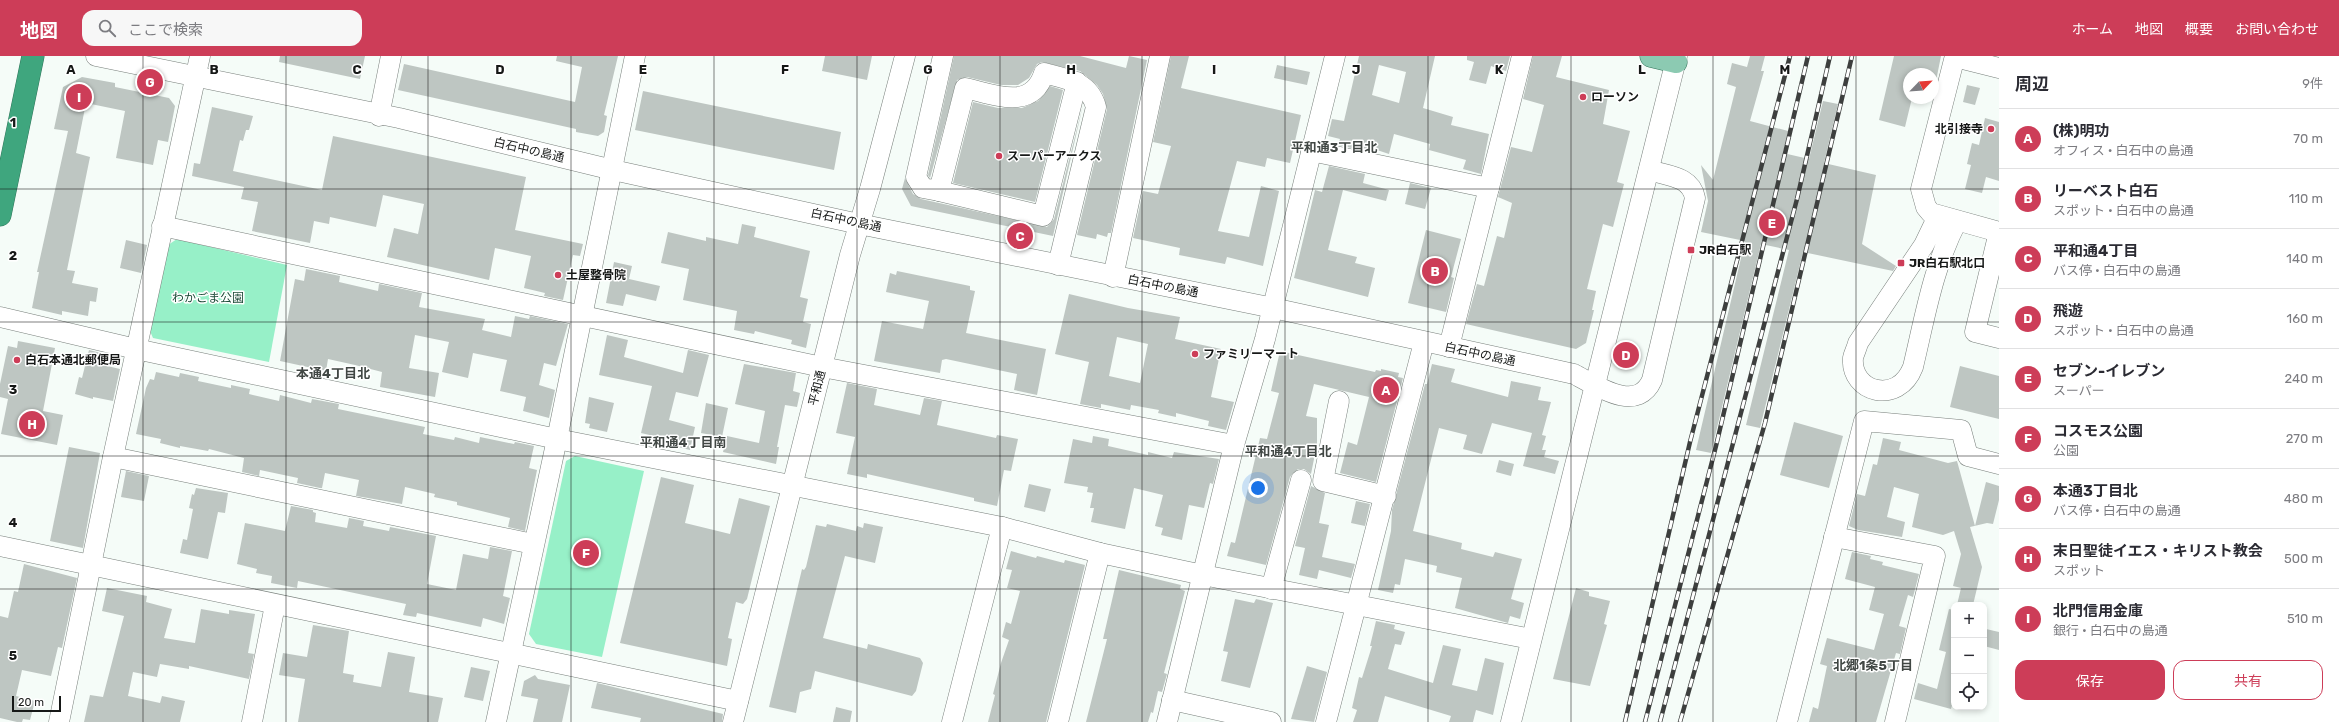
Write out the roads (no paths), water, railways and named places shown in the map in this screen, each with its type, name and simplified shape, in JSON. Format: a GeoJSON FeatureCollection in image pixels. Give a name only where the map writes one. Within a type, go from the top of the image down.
{"type":"FeatureCollection","features":[{"type":"Feature","properties":{"kind":"highway"},"geometry":{"type":"LineString","coordinates":[[0,215],[33,56]]}},
{"type":"Feature","properties":{"kind":"main road"},"geometry":{"type":"LineString","coordinates":[[1651,56],[1677,59]]}},
{"type":"Feature","properties":{"kind":"street","name":"白石中の島通"},"geometry":{"type":"LineString","coordinates":[[96,56],[379,116],[399,118],[613,170],[859,224],[1273,308],[1574,374],[1608,392],[1635,396],[1642,395],[1648,389],[1652,380],[1695,198],[1693,189],[1688,182],[1649,170]]}},
{"type":"Feature","properties":{"kind":"street"},"geometry":{"type":"LineString","coordinates":[[58,722],[92,567],[113,457],[162,226],[200,56]]}},
{"type":"Feature","properties":{"kind":"street"},"geometry":{"type":"LineString","coordinates":[[379,116],[391,56]]}},
{"type":"Feature","properties":{"kind":"street"},"geometry":{"type":"LineString","coordinates":[[496,722],[533,544],[557,439],[581,314],[613,170],[635,56]]}},
{"type":"Feature","properties":{"kind":"street","name":"平和通"},"geometry":{"type":"LineString","coordinates":[[733,722],[822,367],[905,56]]}},
{"type":"Feature","properties":{"kind":"street"},"geometry":{"type":"LineString","coordinates":[[943,56],[916,177],[923,188],[1043,216],[1077,82]]}},
{"type":"Feature","properties":{"kind":"street"},"geometry":{"type":"LineString","coordinates":[[1113,276],[1160,56]]}},
{"type":"Feature","properties":{"kind":"street"},"geometry":{"type":"LineString","coordinates":[[1166,722],[1234,446],[1273,308],[1335,56]]}},
{"type":"Feature","properties":{"kind":"street"},"geometry":{"type":"LineString","coordinates":[[1449,347],[1522,56]]}},
{"type":"Feature","properties":{"kind":"street"},"geometry":{"type":"LineString","coordinates":[[1957,221],[1945,244],[1936,268],[1909,378],[1901,386],[1890,391],[1878,391],[1867,386],[1859,379],[1853,358],[1858,343],[1924,245],[1932,212],[1921,189],[1955,57],[1999,68]]}},
{"type":"Feature","properties":{"kind":"street"},"geometry":{"type":"LineString","coordinates":[[1511,722],[1594,385],[1677,59]]}},
{"type":"Feature","properties":{"kind":"street"},"geometry":{"type":"LineString","coordinates":[[939,191],[965,88],[1012,98],[1021,97],[1032,92],[1041,81],[1044,73],[1077,82],[1093,95],[1096,106],[1058,265]]}},
{"type":"Feature","properties":{"kind":"street"},"geometry":{"type":"LineString","coordinates":[[1311,151],[1489,188]]}},
{"type":"Feature","properties":{"kind":"street"},"geometry":{"type":"LineString","coordinates":[[1932,212],[1957,221],[1999,232],[1975,332],[1999,338]]}},
{"type":"Feature","properties":{"kind":"street"},"geometry":{"type":"LineString","coordinates":[[162,226],[581,314],[822,367],[1234,446]]}},
{"type":"Feature","properties":{"kind":"street"},"geometry":{"type":"LineString","coordinates":[[0,317],[136,349],[557,439],[792,487],[1002,527],[1100,553],[1203,575],[1531,639]]}},
{"type":"Feature","properties":{"kind":"street"},"geometry":{"type":"LineString","coordinates":[[1326,722],[1386,496],[1424,342]]}},
{"type":"Feature","properties":{"kind":"street"},"geometry":{"type":"LineString","coordinates":[[1339,401],[1323,481],[1386,496]]}},
{"type":"Feature","properties":{"kind":"street"},"geometry":{"type":"LineString","coordinates":[[1787,722],[1864,421],[1961,430],[1968,456],[1999,464]]}},
{"type":"Feature","properties":{"kind":"street"},"geometry":{"type":"LineString","coordinates":[[113,457],[533,544]]}},
{"type":"Feature","properties":{"kind":"street"},"geometry":{"type":"LineString","coordinates":[[1271,589],[1301,480]]}},
{"type":"Feature","properties":{"kind":"street"},"geometry":{"type":"LineString","coordinates":[[952,722],[1002,527]]}},
{"type":"Feature","properties":{"kind":"street"},"geometry":{"type":"LineString","coordinates":[[1834,537],[1935,556],[1895,722]]}},
{"type":"Feature","properties":{"kind":"street"},"geometry":{"type":"LineString","coordinates":[[0,546],[92,567],[738,701]]}},
{"type":"Feature","properties":{"kind":"street"},"geometry":{"type":"LineString","coordinates":[[1058,722],[1100,553]]}},
{"type":"Feature","properties":{"kind":"street"},"geometry":{"type":"LineString","coordinates":[[252,722],[275,605]]}},
{"type":"Feature","properties":{"kind":"street"},"geometry":{"type":"LineString","coordinates":[[1172,700],[1271,722]]}},
{"type":"Feature","properties":{"kind":"railway"},"geometry":{"type":"LineString","coordinates":[[1625,722],[1690,442],[1790,56]]}},
{"type":"Feature","properties":{"kind":"railway"},"geometry":{"type":"LineString","coordinates":[[1645,722],[1716,446],[1808,56]]}},
{"type":"Feature","properties":{"kind":"railway"},"geometry":{"type":"LineString","coordinates":[[1660,722],[1797,199],[1830,56]]}},
{"type":"Feature","properties":{"kind":"railway"},"geometry":{"type":"LineString","coordinates":[[1680,722],[1765,423],[1852,56]]}},
{"type":"Feature","properties":{"kind":"place","name":"本通3丁目北"},"geometry":{"type":"Point","coordinates":[150,82]}},
{"type":"Feature","properties":{"kind":"place","name":"北門信用金庫"},"geometry":{"type":"Point","coordinates":[79,97]}},
{"type":"Feature","properties":{"kind":"place","name":"ローソン"},"geometry":{"type":"Point","coordinates":[1583,97]}},
{"type":"Feature","properties":{"kind":"place","name":"北引接寺"},"geometry":{"type":"Point","coordinates":[1991,129]}},
{"type":"Feature","properties":{"kind":"place","name":"スーパーアークス"},"geometry":{"type":"Point","coordinates":[999,156]}},
{"type":"Feature","properties":{"kind":"place","name":"セブン-イレブン"},"geometry":{"type":"Point","coordinates":[1772,223]}},
{"type":"Feature","properties":{"kind":"place","name":"平和通4丁目"},"geometry":{"type":"Point","coordinates":[1020,236]}},
{"type":"Feature","properties":{"kind":"place","name":"JR白石駅"},"geometry":{"type":"Point","coordinates":[1691,250]}},
{"type":"Feature","properties":{"kind":"place","name":"JR白石駅北口"},"geometry":{"type":"Point","coordinates":[1901,263]}},
{"type":"Feature","properties":{"kind":"place","name":"リーベスト白石"},"geometry":{"type":"Point","coordinates":[1435,271]}},
{"type":"Feature","properties":{"kind":"place","name":"土屋整骨院"},"geometry":{"type":"Point","coordinates":[558,275]}},
{"type":"Feature","properties":{"kind":"place","name":"ファミリーマート"},"geometry":{"type":"Point","coordinates":[1195,354]}},
{"type":"Feature","properties":{"kind":"place","name":"飛遊"},"geometry":{"type":"Point","coordinates":[1626,355]}},
{"type":"Feature","properties":{"kind":"place","name":"白石本通北郵便局"},"geometry":{"type":"Point","coordinates":[17,360]}},
{"type":"Feature","properties":{"kind":"place","name":"(株)明功"},"geometry":{"type":"Point","coordinates":[1386,390]}},
{"type":"Feature","properties":{"kind":"place","name":"末日聖徒イエス・キリスト教会"},"geometry":{"type":"Point","coordinates":[32,424]}},
{"type":"Feature","properties":{"kind":"place","name":"コスモス公園"},"geometry":{"type":"Point","coordinates":[586,553]}},
{"type":"Feature","properties":{"kind":"district","name":"平和通3丁目北"},"geometry":{"type":"Point","coordinates":[1334,147]}},
{"type":"Feature","properties":{"kind":"district","name":"本通4丁目北"},"geometry":{"type":"Point","coordinates":[333,373]}},
{"type":"Feature","properties":{"kind":"district","name":"平和通4丁目南"},"geometry":{"type":"Point","coordinates":[683,442]}},
{"type":"Feature","properties":{"kind":"district","name":"平和通4丁目北"},"geometry":{"type":"Point","coordinates":[1288,451]}},
{"type":"Feature","properties":{"kind":"district","name":"北郷1条5丁目"},"geometry":{"type":"Point","coordinates":[1873,665]}},
{"type":"Feature","properties":{"kind":"park label","name":"わかごま公園"},"geometry":{"type":"Point","coordinates":[208,298]}}]}
